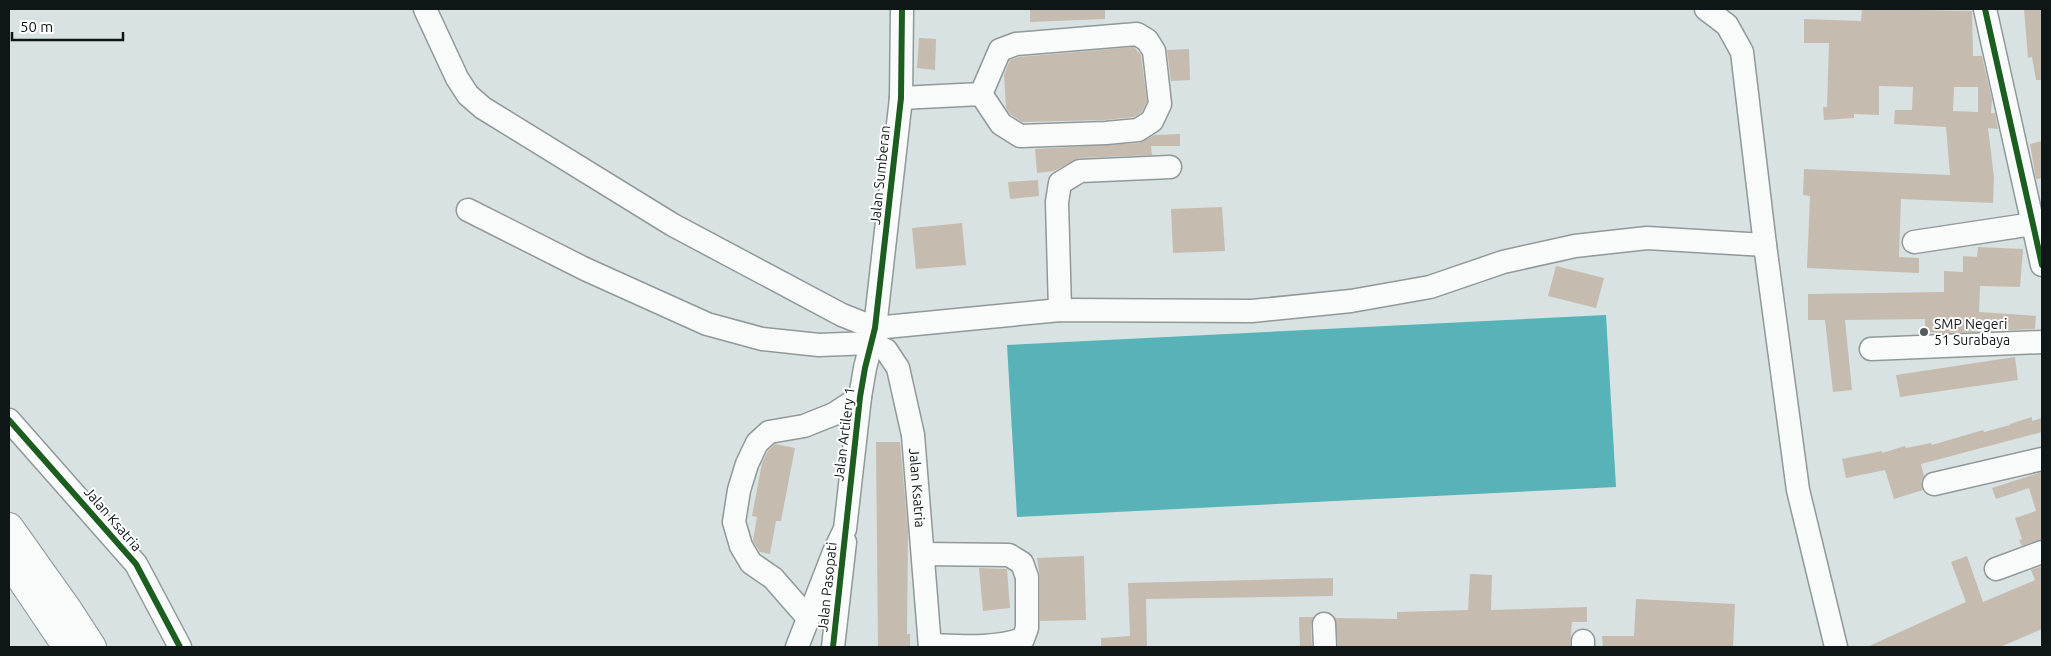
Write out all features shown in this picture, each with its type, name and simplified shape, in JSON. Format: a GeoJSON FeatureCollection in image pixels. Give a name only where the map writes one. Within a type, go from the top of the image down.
{"type":"FeatureCollection","features":[{"type":"Feature","properties":{"kind":"highway"},"geometry":{"type":"LineString","coordinates":[[9,527],[18,555],[60,616],[92,647]]}},
{"type":"Feature","properties":{"kind":"highway"},"geometry":{"type":"LineString","coordinates":[[60,616],[67,647]]}},
{"type":"Feature","properties":{"kind":"street"},"geometry":{"type":"LineString","coordinates":[[425,9],[457,78],[468,95],[483,108],[673,225],[842,315],[873,335]]}},
{"type":"Feature","properties":{"kind":"street","name":"Jalan Sumberan"},"geometry":{"type":"LineString","coordinates":[[873,335],[901,98],[902,9]]}},
{"type":"Feature","properties":{"kind":"street"},"geometry":{"type":"LineString","coordinates":[[1706,9],[1727,25],[1742,52],[1765,245],[1798,484],[1836,647]]}},
{"type":"Feature","properties":{"kind":"street"},"geometry":{"type":"LineString","coordinates":[[1985,9],[2042,265]]}},
{"type":"Feature","properties":{"kind":"street"},"geometry":{"type":"LineString","coordinates":[[1137,34],[1147,40],[1154,51],[1160,104],[1152,121],[1138,130],[1020,136],[1001,124],[981,94],[1000,50],[1016,44],[1137,34]]}},
{"type":"Feature","properties":{"kind":"street"},"geometry":{"type":"LineString","coordinates":[[901,98],[981,94]]}},
{"type":"Feature","properties":{"kind":"street"},"geometry":{"type":"LineString","coordinates":[[1060,310],[1057,202],[1060,183],[1080,171],[1170,167]]}},
{"type":"Feature","properties":{"kind":"street"},"geometry":{"type":"LineString","coordinates":[[468,210],[577,265],[708,324],[762,339],[819,344],[1060,310],[1252,311],[1351,301],[1430,287],[1503,262],[1575,246],[1647,238],[1765,245]]}},
{"type":"Feature","properties":{"kind":"street"},"geometry":{"type":"LineString","coordinates":[[1914,242],[2033,224]]}},
{"type":"Feature","properties":{"kind":"street","name":"Jalan Artilery 1"},"geometry":{"type":"LineString","coordinates":[[797,647],[834,552],[845,529],[860,397],[873,335]]}},
{"type":"Feature","properties":{"kind":"street","name":"Jalan Ksatria"},"geometry":{"type":"LineString","coordinates":[[873,335],[898,368],[913,436],[930,646]]}},
{"type":"Feature","properties":{"kind":"street"},"geometry":{"type":"LineString","coordinates":[[1871,349],[2042,342]]}},
{"type":"Feature","properties":{"kind":"street"},"geometry":{"type":"LineString","coordinates":[[808,618],[772,578],[751,562],[741,546],[734,522],[739,490],[747,464],[757,442],[769,432],[804,426],[834,414],[860,397]]}},
{"type":"Feature","properties":{"kind":"street","name":"Jalan Ksatria"},"geometry":{"type":"LineString","coordinates":[[9,420],[136,564],[180,647]]}},
{"type":"Feature","properties":{"kind":"street"},"geometry":{"type":"LineString","coordinates":[[1934,484],[2042,459]]}},
{"type":"Feature","properties":{"kind":"street","name":"Jalan Pasopati"},"geometry":{"type":"LineString","coordinates":[[833,647],[845,554],[845,529]]}},
{"type":"Feature","properties":{"kind":"street"},"geometry":{"type":"LineString","coordinates":[[1996,569],[2042,552]]}},
{"type":"Feature","properties":{"kind":"street"},"geometry":{"type":"LineString","coordinates":[[923,554],[1009,555],[1022,563],[1027,577],[1027,628],[1023,639],[1010,643],[968,647],[930,646]]}},
{"type":"Feature","properties":{"kind":"street"},"geometry":{"type":"LineString","coordinates":[[1324,624],[1325,647]]}},
{"type":"Feature","properties":{"kind":"water"},"geometry":{"type":"Polygon","coordinates":[[[1606,315],[1616,487],[1017,517],[1007,345],[1606,315]]]}},
{"type":"Feature","properties":{"kind":"building"},"geometry":{"type":"Polygon","coordinates":[[[1030,9],[1105,9],[1105,19],[1030,22],[1030,9]]]}},
{"type":"Feature","properties":{"kind":"building"},"geometry":{"type":"Polygon","coordinates":[[[1862,9],[1972,11],[1973,56],[1982,56],[1992,100],[1991,113],[1995,113],[1998,129],[1988,128],[1994,177],[1993,203],[1901,199],[1899,257],[1919,258],[1919,273],[1807,268],[1810,196],[1803,195],[1804,169],[1950,175],[1946,127],[1894,124],[1895,110],[1912,110],[1913,87],[1879,86],[1879,115],[1854,114],[1854,118],[1824,120],[1823,107],[1827,107],[1829,43],[1804,43],[1804,19],[1861,21],[1862,9]],[[1954,87],[1953,111],[1978,112],[1978,87],[1954,87]]]}},
{"type":"Feature","properties":{"kind":"building"},"geometry":{"type":"Polygon","coordinates":[[[2024,9],[2042,9],[2042,80],[2036,80],[2032,57],[2028,58],[2024,9]]]}},
{"type":"Feature","properties":{"kind":"building"},"geometry":{"type":"Polygon","coordinates":[[[919,38],[936,39],[935,70],[917,68],[919,38]]]}},
{"type":"Feature","properties":{"kind":"building"},"geometry":{"type":"Polygon","coordinates":[[[1134,47],[1141,55],[1147,102],[1142,112],[1134,117],[1105,120],[1022,122],[1010,114],[1006,108],[1004,75],[1010,60],[1019,57],[1134,47]]]}},
{"type":"Feature","properties":{"kind":"building"},"geometry":{"type":"Polygon","coordinates":[[[1189,49],[1190,80],[1171,81],[1167,50],[1189,49]]]}},
{"type":"Feature","properties":{"kind":"building"},"geometry":{"type":"Polygon","coordinates":[[[1180,134],[1180,146],[1151,146],[1152,155],[1079,158],[1054,171],[1037,173],[1035,149],[1139,143],[1155,135],[1180,134]]]}},
{"type":"Feature","properties":{"kind":"building"},"geometry":{"type":"Polygon","coordinates":[[[2042,141],[2042,178],[2036,179],[2030,144],[2042,141]]]}},
{"type":"Feature","properties":{"kind":"building"},"geometry":{"type":"Polygon","coordinates":[[[1038,180],[1039,196],[1010,199],[1008,182],[1038,180]]]}},
{"type":"Feature","properties":{"kind":"building"},"geometry":{"type":"Polygon","coordinates":[[[1222,207],[1225,251],[1173,253],[1171,209],[1222,207]]]}},
{"type":"Feature","properties":{"kind":"building"},"geometry":{"type":"Polygon","coordinates":[[[962,223],[966,265],[916,269],[912,228],[962,223]]]}},
{"type":"Feature","properties":{"kind":"building"},"geometry":{"type":"Polygon","coordinates":[[[1978,247],[2023,249],[2020,287],[1980,286],[1979,312],[2036,316],[2035,329],[1948,333],[1925,332],[1925,319],[1845,320],[1852,390],[1833,392],[1825,320],[1808,320],[1808,294],[1944,292],[1944,271],[1963,272],[1963,256],[1977,257],[1978,247]]]}},
{"type":"Feature","properties":{"kind":"building"},"geometry":{"type":"Polygon","coordinates":[[[1556,266],[1604,278],[1596,308],[1548,296],[1556,266]]]}},
{"type":"Feature","properties":{"kind":"building"},"geometry":{"type":"Polygon","coordinates":[[[2015,357],[2018,380],[1900,397],[1896,375],[2015,357]]]}},
{"type":"Feature","properties":{"kind":"building"},"geometry":{"type":"Polygon","coordinates":[[[2032,417],[2032,421],[2042,418],[2042,432],[1921,464],[1924,476],[1921,481],[1923,490],[1894,499],[1885,470],[1846,478],[1842,459],[1882,451],[1882,453],[1905,446],[1906,448],[1931,443],[1932,445],[1983,430],[1984,432],[2010,425],[2032,417]]]}},
{"type":"Feature","properties":{"kind":"building"},"geometry":{"type":"Polygon","coordinates":[[[876,442],[900,442],[908,531],[907,634],[910,634],[910,647],[878,647],[876,442]]]}},
{"type":"Feature","properties":{"kind":"building"},"geometry":{"type":"Polygon","coordinates":[[[775,444],[795,448],[781,521],[776,521],[770,554],[760,552],[753,541],[757,517],[752,516],[762,463],[768,451],[775,444]]]}},
{"type":"Feature","properties":{"kind":"building"},"geometry":{"type":"Polygon","coordinates":[[[2042,472],[2042,539],[2022,546],[2019,540],[2022,539],[2015,518],[2036,511],[2029,488],[1996,499],[1992,488],[2042,472]]]}},
{"type":"Feature","properties":{"kind":"building"},"geometry":{"type":"Polygon","coordinates":[[[1084,556],[1086,620],[1040,621],[1040,577],[1037,558],[1084,556]]]}},
{"type":"Feature","properties":{"kind":"building"},"geometry":{"type":"Polygon","coordinates":[[[1967,556],[1983,602],[2035,580],[2031,570],[2042,566],[2042,629],[2000,647],[1867,647],[1966,602],[1951,562],[1967,556]]]}},
{"type":"Feature","properties":{"kind":"building"},"geometry":{"type":"Polygon","coordinates":[[[979,568],[1007,569],[1010,608],[983,611],[979,568]]]}},
{"type":"Feature","properties":{"kind":"building"},"geometry":{"type":"Polygon","coordinates":[[[1470,574],[1492,575],[1491,610],[1587,607],[1587,622],[1572,622],[1570,647],[1338,647],[1335,618],[1397,619],[1397,612],[1468,610],[1470,574]]]}},
{"type":"Feature","properties":{"kind":"building"},"geometry":{"type":"Polygon","coordinates":[[[1333,578],[1333,596],[1146,599],[1147,647],[1101,647],[1101,638],[1130,636],[1128,583],[1333,578]]]}},
{"type":"Feature","properties":{"kind":"building"},"geometry":{"type":"Polygon","coordinates":[[[1636,599],[1735,604],[1733,647],[1603,647],[1602,636],[1634,636],[1636,599]]]}},
{"type":"Feature","properties":{"kind":"building"},"geometry":{"type":"Polygon","coordinates":[[[1299,617],[1313,617],[1311,625],[1312,647],[1300,647],[1299,617]]]}},
{"type":"Feature","properties":{"kind":"cycle path"},"geometry":{"type":"LineString","coordinates":[[833,647],[860,397],[875,328],[901,98],[902,9]]}},
{"type":"Feature","properties":{"kind":"cycle path"},"geometry":{"type":"LineString","coordinates":[[1985,9],[2042,265]]}},
{"type":"Feature","properties":{"kind":"cycle path"},"geometry":{"type":"LineString","coordinates":[[9,420],[136,564],[180,647]]}},
{"type":"Feature","properties":{"kind":"place","name":"SMP Negeri 51 Surabaya"},"geometry":{"type":"Point","coordinates":[1924,332]}}]}
